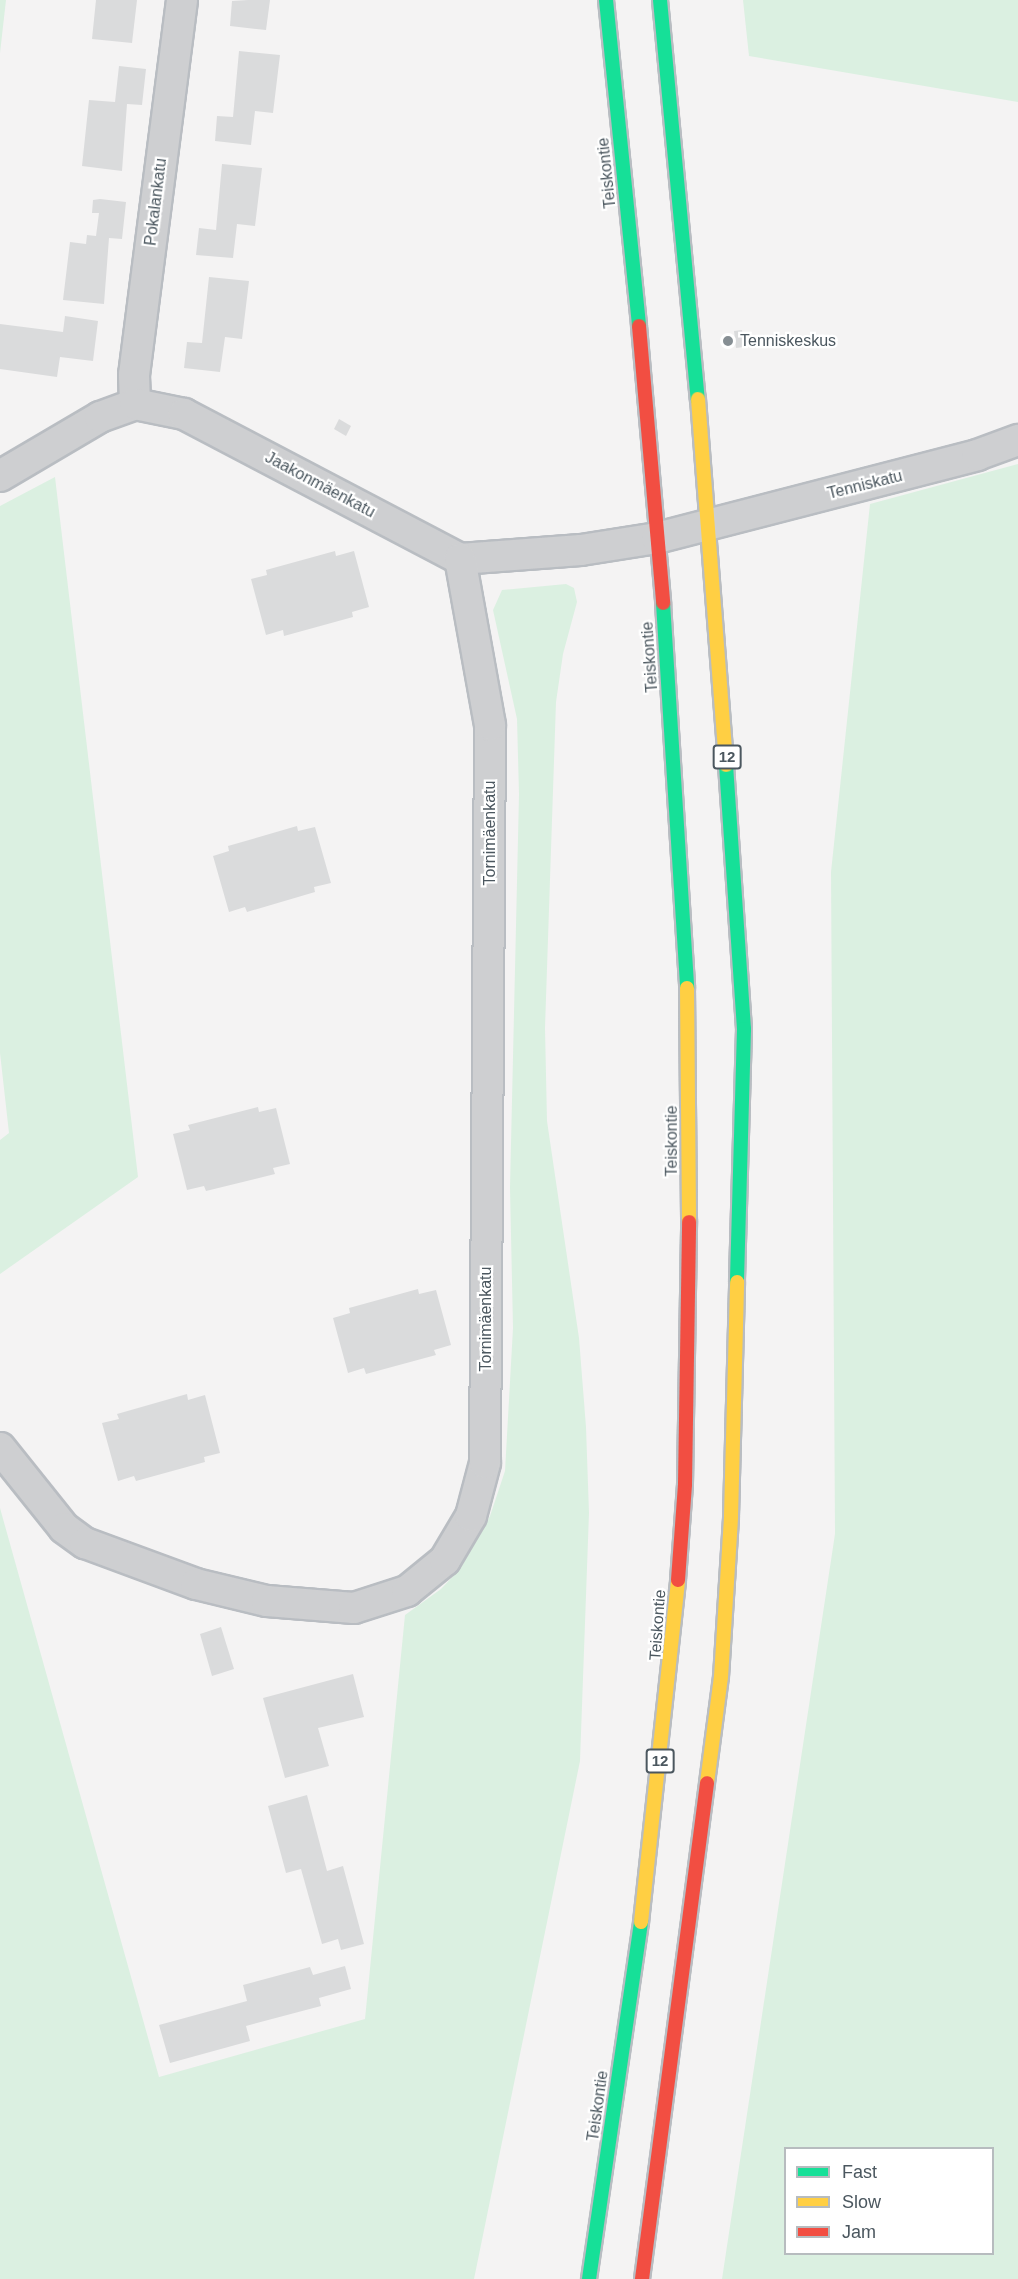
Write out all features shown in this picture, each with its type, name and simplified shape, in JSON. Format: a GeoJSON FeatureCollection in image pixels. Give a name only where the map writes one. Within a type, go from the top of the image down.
{"type":"FeatureCollection","features":[{"type":"Feature","properties":{"kind":"highway","name":"Teiskontie"},"geometry":{"type":"LineString","coordinates":[[589,2279],[646,1874],[671,1665],[685,1484],[688,1005],[678,803],[651,439],[606,0]]}},
{"type":"Feature","properties":{"kind":"highway","name":"12"},"geometry":{"type":"LineString","coordinates":[[642,2279],[703,1838],[721,1677],[731,1516],[744,1029],[710,524],[660,0]]}},
{"type":"Feature","properties":{"kind":"street","name":"Pokalankatu"},"geometry":{"type":"LineString","coordinates":[[135,404],[134,375],[182,0]]}},
{"type":"Feature","properties":{"kind":"street"},"geometry":{"type":"LineString","coordinates":[[0,476],[100,417],[135,404]]}},
{"type":"Feature","properties":{"kind":"street","name":"Jaakonmäenkatu"},"geometry":{"type":"LineString","coordinates":[[135,404],[184,414],[460,559]]}},
{"type":"Feature","properties":{"kind":"street","name":"Tenniskatu"},"geometry":{"type":"LineString","coordinates":[[657,538],[977,456],[1018,440]]}},
{"type":"Feature","properties":{"kind":"street"},"geometry":{"type":"LineString","coordinates":[[460,559],[581,550],[657,538]]}},
{"type":"Feature","properties":{"kind":"street","name":"Tornimäenkatu"},"geometry":{"type":"LineString","coordinates":[[0,1448],[64,1528],[85,1543],[196,1584],[267,1601],[354,1608],[406,1591],[445,1560],[471,1516],[486,1463],[490,725],[460,559]]}},
{"type":"Feature","properties":{"kind":"green space"},"geometry":{"type":"Polygon","coordinates":[[[0,0],[6,0],[0,53],[0,0]]]}},
{"type":"Feature","properties":{"kind":"green space"},"geometry":{"type":"Polygon","coordinates":[[[743,0],[1018,0],[1018,102],[749,56],[743,0]]]}},
{"type":"Feature","properties":{"kind":"green space"},"geometry":{"type":"Polygon","coordinates":[[[1018,464],[1018,2279],[722,2279],[835,1534],[831,872],[870,504],[1018,464]]]}},
{"type":"Feature","properties":{"kind":"green space"},"geometry":{"type":"Polygon","coordinates":[[[55,477],[138,1177],[0,1274],[0,1140],[9,1133],[0,1053],[0,506],[55,477]]]}},
{"type":"Feature","properties":{"kind":"green space"},"geometry":{"type":"Polygon","coordinates":[[[566,584],[574,588],[577,602],[563,654],[556,702],[545,1028],[547,1121],[579,1338],[586,1427],[589,1513],[580,1761],[474,2279],[0,2279],[0,1508],[159,2077],[365,2019],[405,1615],[441,1589],[460,1569],[490,1516],[505,1471],[513,1328],[510,1188],[519,794],[517,719],[493,610],[502,590],[566,584]]]}},
{"type":"Feature","properties":{"kind":"building"},"geometry":{"type":"Polygon","coordinates":[[[96,0],[137,0],[132,43],[92,39],[96,0]]]}},
{"type":"Feature","properties":{"kind":"building"},"geometry":{"type":"Polygon","coordinates":[[[270,0],[266,30],[230,26],[232,1],[270,0]]]}},
{"type":"Feature","properties":{"kind":"building"},"geometry":{"type":"Polygon","coordinates":[[[239,51],[280,55],[273,113],[255,111],[251,145],[215,141],[217,116],[233,117],[239,51]]]}},
{"type":"Feature","properties":{"kind":"building"},"geometry":{"type":"Polygon","coordinates":[[[119,66],[146,69],[142,105],[127,104],[122,171],[82,166],[89,100],[115,102],[119,66]]]}},
{"type":"Feature","properties":{"kind":"building"},"geometry":{"type":"Polygon","coordinates":[[[222,164],[262,168],[255,226],[237,224],[233,258],[196,255],[199,228],[216,230],[222,164]]]}},
{"type":"Feature","properties":{"kind":"building"},"geometry":{"type":"Polygon","coordinates":[[[93,200],[126,202],[122,239],[109,238],[104,304],[63,300],[70,242],[86,244],[87,235],[96,236],[99,213],[92,213],[93,200]]]}},
{"type":"Feature","properties":{"kind":"building"},"geometry":{"type":"Polygon","coordinates":[[[209,277],[249,281],[242,339],[225,337],[220,372],[184,368],[187,342],[202,343],[209,277]]]}},
{"type":"Feature","properties":{"kind":"building"},"geometry":{"type":"Polygon","coordinates":[[[65,316],[98,321],[93,361],[60,357],[57,377],[0,369],[0,324],[63,332],[65,316]]]}},
{"type":"Feature","properties":{"kind":"building"},"geometry":{"type":"Polygon","coordinates":[[[742,330],[744,347],[736,348],[734,331],[742,330]]]}},
{"type":"Feature","properties":{"kind":"building"},"geometry":{"type":"Polygon","coordinates":[[[339,419],[351,426],[346,436],[334,429],[339,419]]]}},
{"type":"Feature","properties":{"kind":"building"},"geometry":{"type":"Polygon","coordinates":[[[335,551],[336,556],[354,551],[369,607],[352,612],[353,617],[284,636],[283,630],[266,635],[251,579],[267,575],[266,570],[335,551]]]}},
{"type":"Feature","properties":{"kind":"building"},"geometry":{"type":"Polygon","coordinates":[[[297,826],[298,831],[315,827],[331,883],[314,887],[315,892],[247,912],[245,907],[229,912],[213,856],[229,851],[228,846],[297,826]]]}},
{"type":"Feature","properties":{"kind":"building"},"geometry":{"type":"Polygon","coordinates":[[[258,1107],[259,1112],[276,1108],[290,1164],[273,1168],[275,1174],[206,1191],[204,1186],[187,1190],[173,1134],[190,1130],[188,1125],[258,1107]]]}},
{"type":"Feature","properties":{"kind":"building"},"geometry":{"type":"Polygon","coordinates":[[[418,1289],[419,1294],[436,1290],[451,1345],[434,1350],[436,1355],[366,1374],[364,1368],[348,1373],[333,1318],[350,1313],[349,1308],[418,1289]]]}},
{"type":"Feature","properties":{"kind":"building"},"geometry":{"type":"Polygon","coordinates":[[[187,1394],[188,1400],[205,1395],[220,1453],[204,1457],[205,1462],[136,1481],[134,1476],[118,1481],[102,1423],[119,1419],[117,1414],[187,1394]]]}},
{"type":"Feature","properties":{"kind":"building"},"geometry":{"type":"Polygon","coordinates":[[[221,1627],[234,1669],[212,1676],[200,1634],[221,1627]]]}},
{"type":"Feature","properties":{"kind":"building"},"geometry":{"type":"Polygon","coordinates":[[[353,1674],[364,1717],[318,1728],[329,1766],[285,1778],[263,1698],[353,1674]]]}},
{"type":"Feature","properties":{"kind":"building"},"geometry":{"type":"Polygon","coordinates":[[[307,1795],[327,1871],[343,1866],[364,1944],[341,1950],[338,1939],[322,1944],[301,1869],[286,1873],[268,1806],[307,1795]]]}},
{"type":"Feature","properties":{"kind":"building"},"geometry":{"type":"Polygon","coordinates":[[[345,1966],[351,1989],[319,1998],[321,2006],[246,2026],[250,2041],[170,2063],[159,2025],[247,2001],[243,1985],[310,1967],[313,1975],[345,1966]]]}},
{"type":"Feature","properties":{"kind":"traffic: fast"},"geometry":{"type":"LineString","coordinates":[[606,0],[639,326]]}},
{"type":"Feature","properties":{"kind":"traffic: fast"},"geometry":{"type":"LineString","coordinates":[[660,0],[698,399]]}},
{"type":"Feature","properties":{"kind":"traffic: fast"},"geometry":{"type":"LineString","coordinates":[[663,603],[687,988]]}},
{"type":"Feature","properties":{"kind":"traffic: fast"},"geometry":{"type":"LineString","coordinates":[[726,765],[744,1029],[737,1282]]}},
{"type":"Feature","properties":{"kind":"traffic: fast"},"geometry":{"type":"LineString","coordinates":[[589,2279],[641,1922]]}},
{"type":"Feature","properties":{"kind":"traffic: slow"},"geometry":{"type":"LineString","coordinates":[[698,399],[726,765]]}},
{"type":"Feature","properties":{"kind":"traffic: slow"},"geometry":{"type":"LineString","coordinates":[[687,988],[689,1222]]}},
{"type":"Feature","properties":{"kind":"traffic: slow"},"geometry":{"type":"LineString","coordinates":[[707,1783],[721,1677],[731,1516],[737,1282]]}},
{"type":"Feature","properties":{"kind":"traffic: slow"},"geometry":{"type":"LineString","coordinates":[[641,1922],[678,1580]]}},
{"type":"Feature","properties":{"kind":"traffic: jam"},"geometry":{"type":"LineString","coordinates":[[639,326],[663,603]]}},
{"type":"Feature","properties":{"kind":"traffic: jam"},"geometry":{"type":"LineString","coordinates":[[678,1580],[685,1484],[689,1222]]}},
{"type":"Feature","properties":{"kind":"traffic: jam"},"geometry":{"type":"LineString","coordinates":[[642,2279],[707,1783]]}},
{"type":"Feature","properties":{"kind":"place","name":"Tenniskeskus"},"geometry":{"type":"Point","coordinates":[728,341]}}]}
